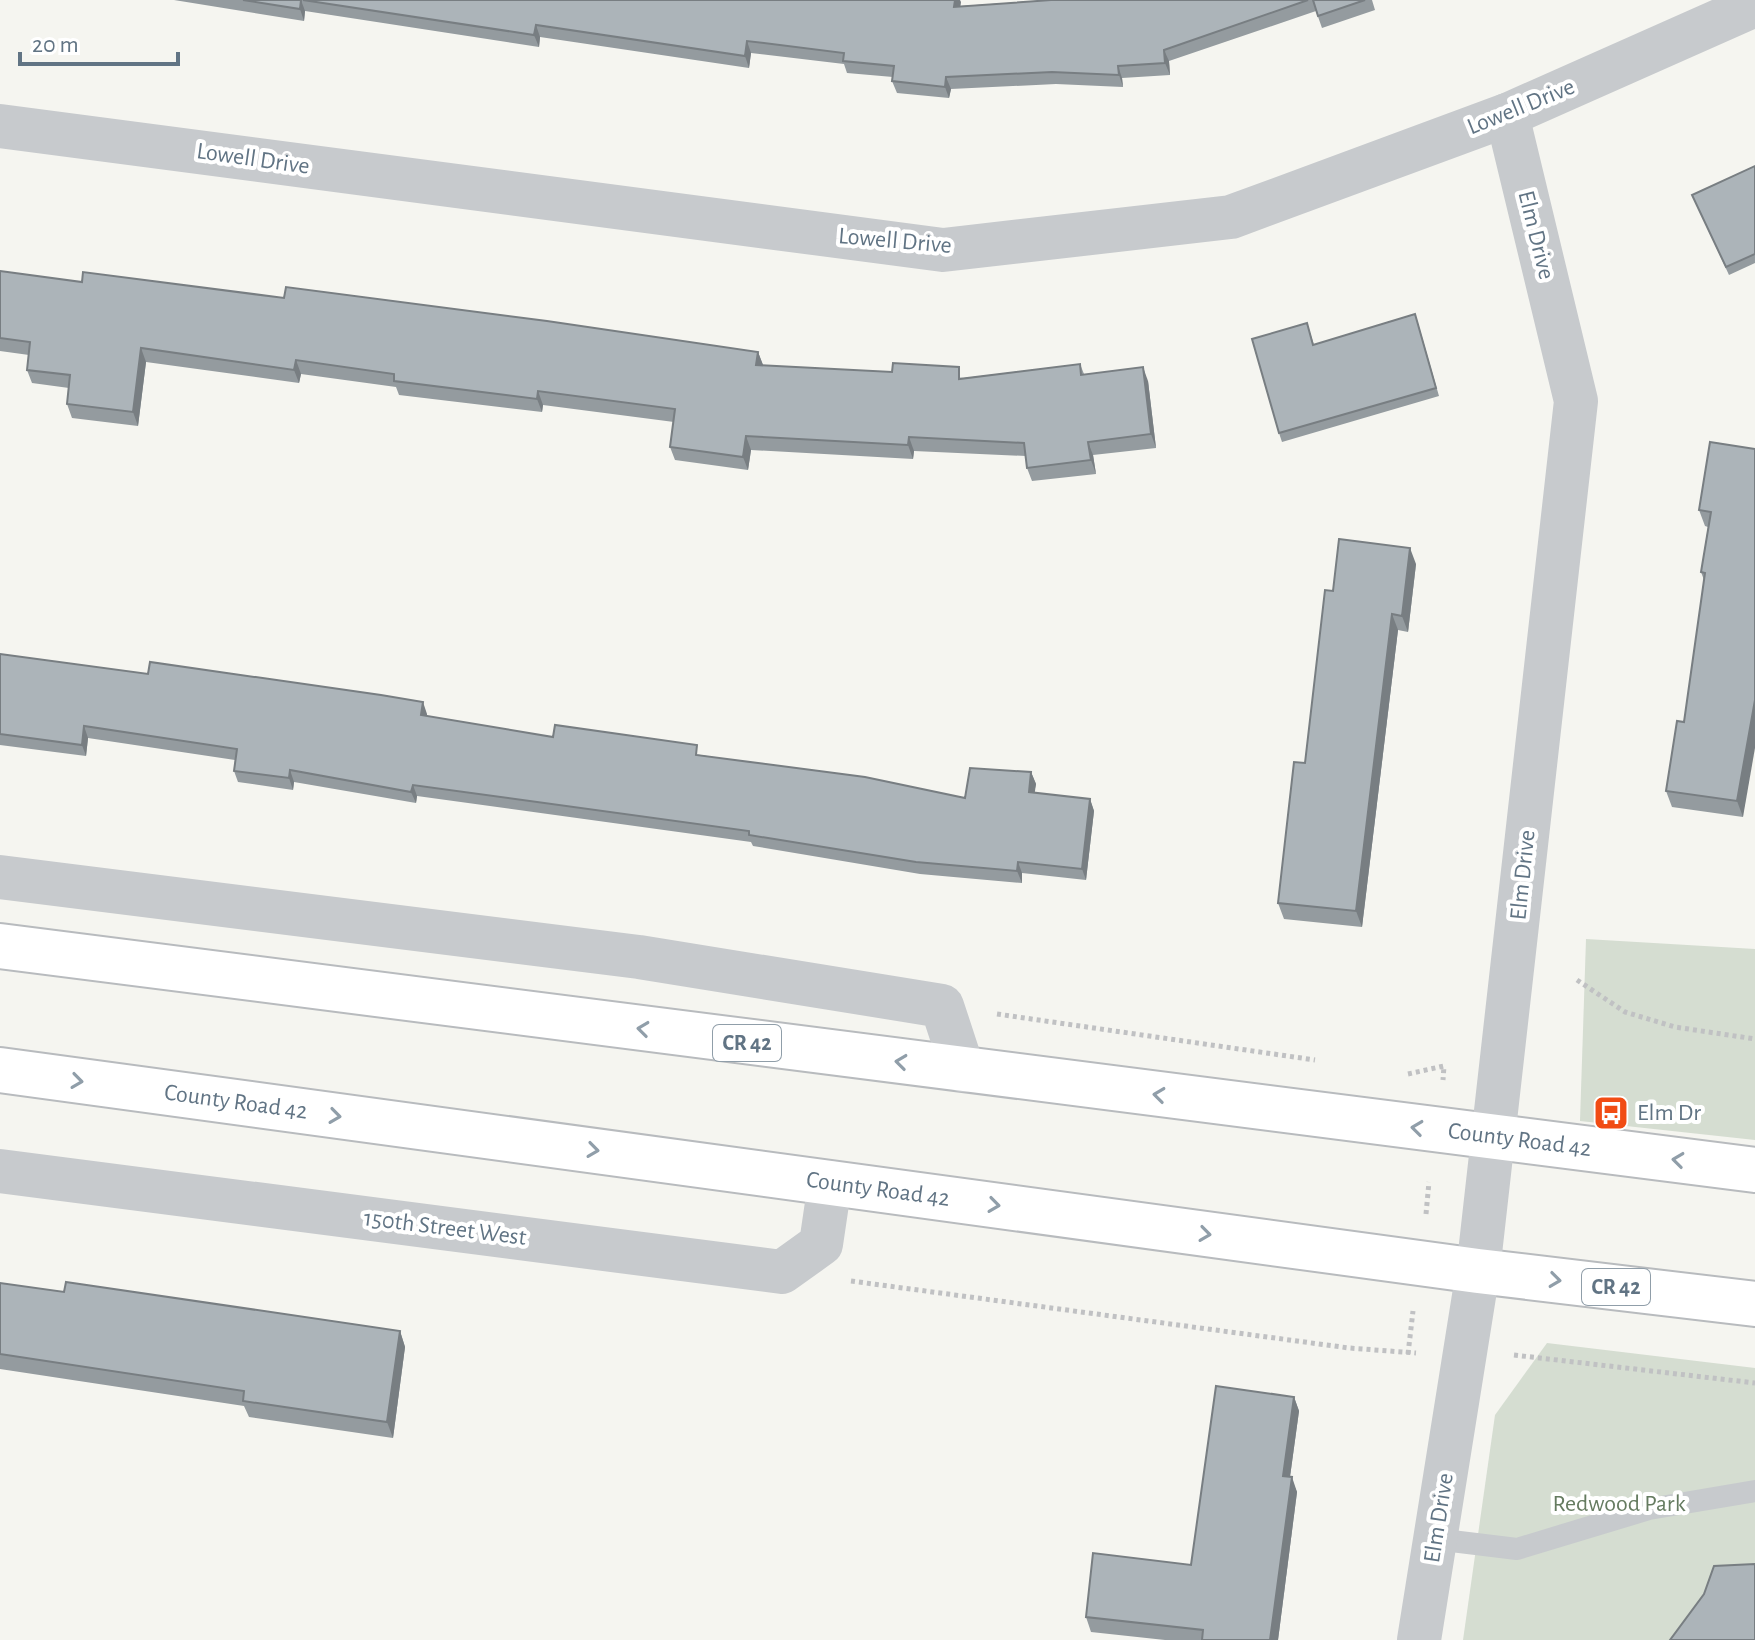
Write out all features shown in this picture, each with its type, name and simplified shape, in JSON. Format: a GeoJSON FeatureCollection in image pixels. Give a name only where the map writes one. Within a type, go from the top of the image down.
{"type":"FeatureCollection","features":[{"type":"Feature","properties":{"kind":"highway","name":"County Road 42"},"geometry":{"type":"LineString","coordinates":[[0,946],[1755,1170]]}},
{"type":"Feature","properties":{"kind":"highway","name":"County Road 42"},"geometry":{"type":"LineString","coordinates":[[0,1070],[1478,1271],[1755,1304]]}},
{"type":"Feature","properties":{"kind":"street","name":"Lowell Drive"},"geometry":{"type":"LineString","coordinates":[[0,126],[943,250],[1231,217],[1507,115],[1755,5]]}},
{"type":"Feature","properties":{"kind":"street","name":"Elm Drive"},"geometry":{"type":"LineString","coordinates":[[1419,1640],[1478,1271],[1576,401],[1507,115]]}},
{"type":"Feature","properties":{"kind":"street"},"geometry":{"type":"LineString","coordinates":[[0,877],[639,957],[942,1006],[963,1070]]}},
{"type":"Feature","properties":{"kind":"street","name":"150th Street West"},"geometry":{"type":"LineString","coordinates":[[0,1171],[782,1272]]}},
{"type":"Feature","properties":{"kind":"street"},"geometry":{"type":"LineString","coordinates":[[782,1272],[821,1244],[830,1183]]}},
{"type":"Feature","properties":{"kind":"lane"},"geometry":{"type":"LineString","coordinates":[[1435,1539],[1517,1549],[1649,1509],[1755,1491]]}},
{"type":"Feature","properties":{"kind":"path"},"geometry":{"type":"LineString","coordinates":[[1577,980],[1625,1012],[1675,1027],[1755,1039]]}},
{"type":"Feature","properties":{"kind":"path"},"geometry":{"type":"LineString","coordinates":[[942,1006],[1318,1061]]}},
{"type":"Feature","properties":{"kind":"path"},"geometry":{"type":"LineString","coordinates":[[1393,1072],[1408,1074],[1444,1066],[1443,1080]]}},
{"type":"Feature","properties":{"kind":"path"},"geometry":{"type":"LineString","coordinates":[[782,1272],[1349,1348],[1408,1354],[1466,1349],[1755,1383]]}},
{"type":"Feature","properties":{"kind":"green space"},"geometry":{"type":"Polygon","coordinates":[[[1586,939],[1755,949],[1755,1140],[1580,1121],[1586,939]]]}},
{"type":"Feature","properties":{"kind":"green space","name":"Redwood Park"},"geometry":{"type":"Polygon","coordinates":[[[1547,1343],[1755,1368],[1755,1640],[1463,1640],[1495,1415],[1547,1343]]]}},
{"type":"Feature","properties":{"kind":"building"},"geometry":{"type":"Polygon","coordinates":[[[243,0],[301,0],[300,9],[243,0]]]}},
{"type":"Feature","properties":{"kind":"building"},"geometry":{"type":"Polygon","coordinates":[[[303,0],[955,0],[954,7],[1051,0],[1308,0],[1164,50],[1165,63],[1118,66],[1119,75],[1052,72],[946,77],[945,87],[892,81],[894,66],[843,61],[844,53],[747,41],[745,56],[536,25],[534,35],[303,0]]]}},
{"type":"Feature","properties":{"kind":"building"},"geometry":{"type":"Polygon","coordinates":[[[1313,0],[1365,0],[1318,16],[1313,0]]]}},
{"type":"Feature","properties":{"kind":"building"},"geometry":{"type":"Polygon","coordinates":[[[1755,166],[1755,254],[1726,267],[1692,195],[1755,166]]]}},
{"type":"Feature","properties":{"kind":"building"},"geometry":{"type":"Polygon","coordinates":[[[0,271],[82,282],[83,272],[284,298],[286,287],[758,352],[756,365],[892,372],[893,363],[959,367],[959,379],[1080,364],[1081,375],[1143,367],[1151,434],[1088,442],[1091,460],[1027,468],[1024,443],[909,437],[908,445],[746,436],[743,457],[670,447],[675,409],[538,391],[537,399],[394,381],[394,374],[296,360],[294,370],[141,348],[133,412],[67,404],[70,375],[27,370],[30,342],[0,338],[0,271]]]}},
{"type":"Feature","properties":{"kind":"building"},"geometry":{"type":"Polygon","coordinates":[[[1415,314],[1436,388],[1279,433],[1252,339],[1307,323],[1313,345],[1415,314]]]}},
{"type":"Feature","properties":{"kind":"building"},"geometry":{"type":"Polygon","coordinates":[[[1710,442],[1755,449],[1755,700],[1737,801],[1666,791],[1677,721],[1684,722],[1705,573],[1701,572],[1711,512],[1699,510],[1710,442]]]}},
{"type":"Feature","properties":{"kind":"building"},"geometry":{"type":"Polygon","coordinates":[[[1339,539],[1410,548],[1402,616],[1392,614],[1356,911],[1278,903],[1294,762],[1305,763],[1325,590],[1333,591],[1339,539]]]}},
{"type":"Feature","properties":{"kind":"building"},"geometry":{"type":"Polygon","coordinates":[[[0,654],[148,674],[150,662],[381,695],[423,702],[421,715],[553,737],[555,725],[697,745],[696,755],[865,777],[965,798],[970,768],[1031,772],[1029,792],[1090,799],[1082,869],[1018,862],[1017,871],[916,862],[749,835],[749,831],[413,785],[411,792],[290,770],[289,778],[234,771],[237,749],[84,726],[82,745],[0,734],[0,654]]]}},
{"type":"Feature","properties":{"kind":"building"},"geometry":{"type":"Polygon","coordinates":[[[66,1282],[400,1331],[387,1422],[243,1401],[244,1391],[0,1354],[0,1283],[64,1292],[66,1282]]]}},
{"type":"Feature","properties":{"kind":"building"},"geometry":{"type":"Polygon","coordinates":[[[1216,1386],[1294,1397],[1283,1476],[1292,1477],[1270,1640],[1202,1640],[1203,1630],[1086,1617],[1093,1553],[1191,1565],[1216,1386]]]}},
{"type":"Feature","properties":{"kind":"building"},"geometry":{"type":"Polygon","coordinates":[[[1755,1564],[1755,1640],[1670,1640],[1704,1594],[1714,1566],[1755,1564]]]}},
{"type":"Feature","properties":{"kind":"place","name":"Elm Dr"},"geometry":{"type":"Point","coordinates":[1611,1113]}}]}
